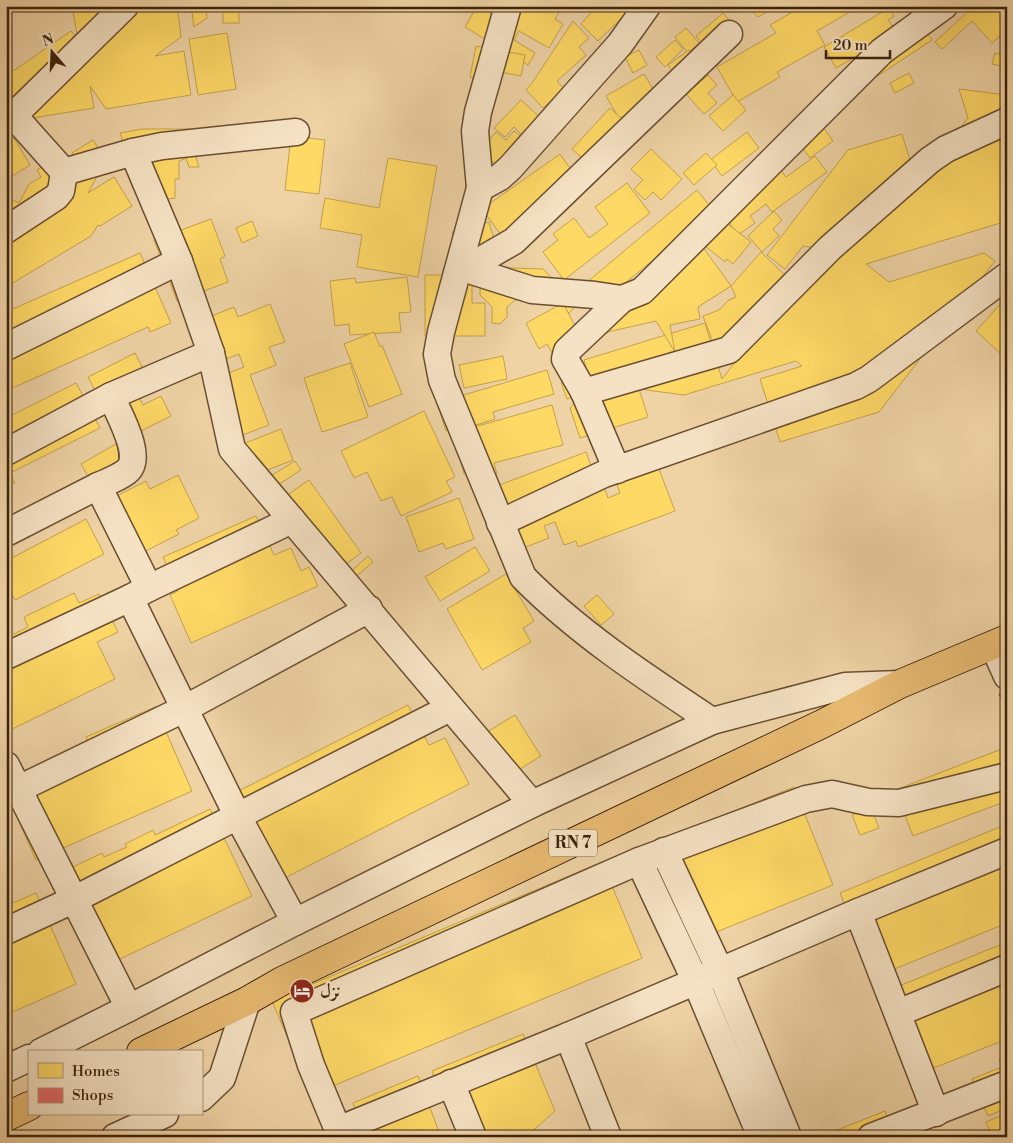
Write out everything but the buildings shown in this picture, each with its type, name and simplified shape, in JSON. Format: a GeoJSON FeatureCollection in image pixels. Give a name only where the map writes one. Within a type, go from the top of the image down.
{"type":"FeatureCollection","features":[{"type":"Feature","properties":{"kind":"main road","name":"RN 7"},"geometry":{"type":"LineString","coordinates":[[145,1050],[247,1001],[282,981],[813,728],[900,684],[1000,642]]}},
{"type":"Feature","properties":{"kind":"main road"},"geometry":{"type":"LineString","coordinates":[[6,1117],[28,1106]]}},
{"type":"Feature","properties":{"kind":"street"},"geometry":{"type":"LineString","coordinates":[[64,172],[10,119],[125,6]]}},
{"type":"Feature","properties":{"kind":"street"},"geometry":{"type":"LineString","coordinates":[[508,6],[478,112],[475,131],[480,188],[461,271],[440,332],[438,354],[442,380],[523,577],[547,602],[657,685],[712,721]]}},
{"type":"Feature","properties":{"kind":"street"},"geometry":{"type":"LineString","coordinates":[[480,188],[500,177],[510,168],[620,44],[647,6]]}},
{"type":"Feature","properties":{"kind":"street"},"geometry":{"type":"LineString","coordinates":[[617,470],[584,392],[566,362],[566,351],[622,299],[642,291],[882,51],[944,6]]}},
{"type":"Feature","properties":{"kind":"street"},"geometry":{"type":"LineString","coordinates":[[461,271],[514,241],[728,34]]}},
{"type":"Feature","properties":{"kind":"street"},"geometry":{"type":"LineString","coordinates":[[584,392],[730,350],[830,248],[930,160],[946,149],[1007,121]]}},
{"type":"Feature","properties":{"kind":"street"},"geometry":{"type":"LineString","coordinates":[[64,172],[133,152],[162,146],[296,132]]}},
{"type":"Feature","properties":{"kind":"street"},"geometry":{"type":"LineString","coordinates":[[133,152],[179,261],[211,353],[232,449],[532,804]]}},
{"type":"Feature","properties":{"kind":"street"},"geometry":{"type":"LineString","coordinates":[[6,230],[56,197],[61,191],[64,172]]}},
{"type":"Feature","properties":{"kind":"street"},"geometry":{"type":"LineString","coordinates":[[6,347],[179,261]]}},
{"type":"Feature","properties":{"kind":"street"},"geometry":{"type":"LineString","coordinates":[[461,271],[525,289],[622,299]]}},
{"type":"Feature","properties":{"kind":"street"},"geometry":{"type":"LineString","coordinates":[[500,523],[617,470],[856,386],[869,379],[1007,276]]}},
{"type":"Feature","properties":{"kind":"street"},"geometry":{"type":"LineString","coordinates":[[6,452],[111,396],[211,353]]}},
{"type":"Feature","properties":{"kind":"street"},"geometry":{"type":"LineString","coordinates":[[6,533],[127,471],[133,464],[135,453],[111,396]]}},
{"type":"Feature","properties":{"kind":"street"},"geometry":{"type":"LineString","coordinates":[[98,486],[186,708],[237,815],[295,922]]}},
{"type":"Feature","properties":{"kind":"street"},"geometry":{"type":"LineString","coordinates":[[6,656],[292,520]]}},
{"type":"Feature","properties":{"kind":"street"},"geometry":{"type":"LineString","coordinates":[[12,792],[186,708],[369,610]]}},
{"type":"Feature","properties":{"kind":"street"},"geometry":{"type":"LineString","coordinates":[[1000,642],[1007,676]]}},
{"type":"Feature","properties":{"kind":"street"},"geometry":{"type":"LineString","coordinates":[[45,1050],[295,922],[532,804],[712,721],[845,686],[900,684]]}},
{"type":"Feature","properties":{"kind":"street"},"geometry":{"type":"LineString","coordinates":[[6,931],[73,900],[450,708]]}},
{"type":"Feature","properties":{"kind":"street"},"geometry":{"type":"LineString","coordinates":[[6,765],[12,792],[73,900],[129,1008]]}},
{"type":"Feature","properties":{"kind":"street"},"geometry":{"type":"LineString","coordinates":[[294,1012],[639,861],[806,798],[832,794],[868,802],[898,803],[1007,776]]}},
{"type":"Feature","properties":{"kind":"street"},"geometry":{"type":"LineString","coordinates":[[664,851],[720,971],[788,1137]]}},
{"type":"Feature","properties":{"kind":"street"},"geometry":{"type":"LineString","coordinates":[[282,981],[308,1058],[339,1133],[451,1083],[568,1036],[858,912],[1007,851]]}},
{"type":"Feature","properties":{"kind":"street"},"geometry":{"type":"LineString","coordinates":[[639,861],[696,982],[761,1137]]}},
{"type":"Feature","properties":{"kind":"street"},"geometry":{"type":"LineString","coordinates":[[858,912],[936,1113]]}},
{"type":"Feature","properties":{"kind":"street"},"geometry":{"type":"LineString","coordinates":[[898,1013],[1007,968]]}},
{"type":"Feature","properties":{"kind":"street"},"geometry":{"type":"LineString","coordinates":[[202,1097],[222,1078],[247,1001]]}},
{"type":"Feature","properties":{"kind":"street"},"geometry":{"type":"LineString","coordinates":[[568,1036],[608,1137]]}},
{"type":"Feature","properties":{"kind":"street"},"geometry":{"type":"LineString","coordinates":[[6,1069],[28,1058]]}},
{"type":"Feature","properties":{"kind":"street"},"geometry":{"type":"LineString","coordinates":[[451,1083],[473,1137]]}},
{"type":"Feature","properties":{"kind":"street"},"geometry":{"type":"LineString","coordinates":[[871,1137],[915,1130],[936,1113],[1007,1084]]}},
{"type":"Feature","properties":{"kind":"street"},"geometry":{"type":"LineString","coordinates":[[115,1137],[161,1116]]}},
{"type":"Feature","properties":{"kind":"place","name":"نزل"},"geometry":{"type":"Point","coordinates":[302,991]}}]}
